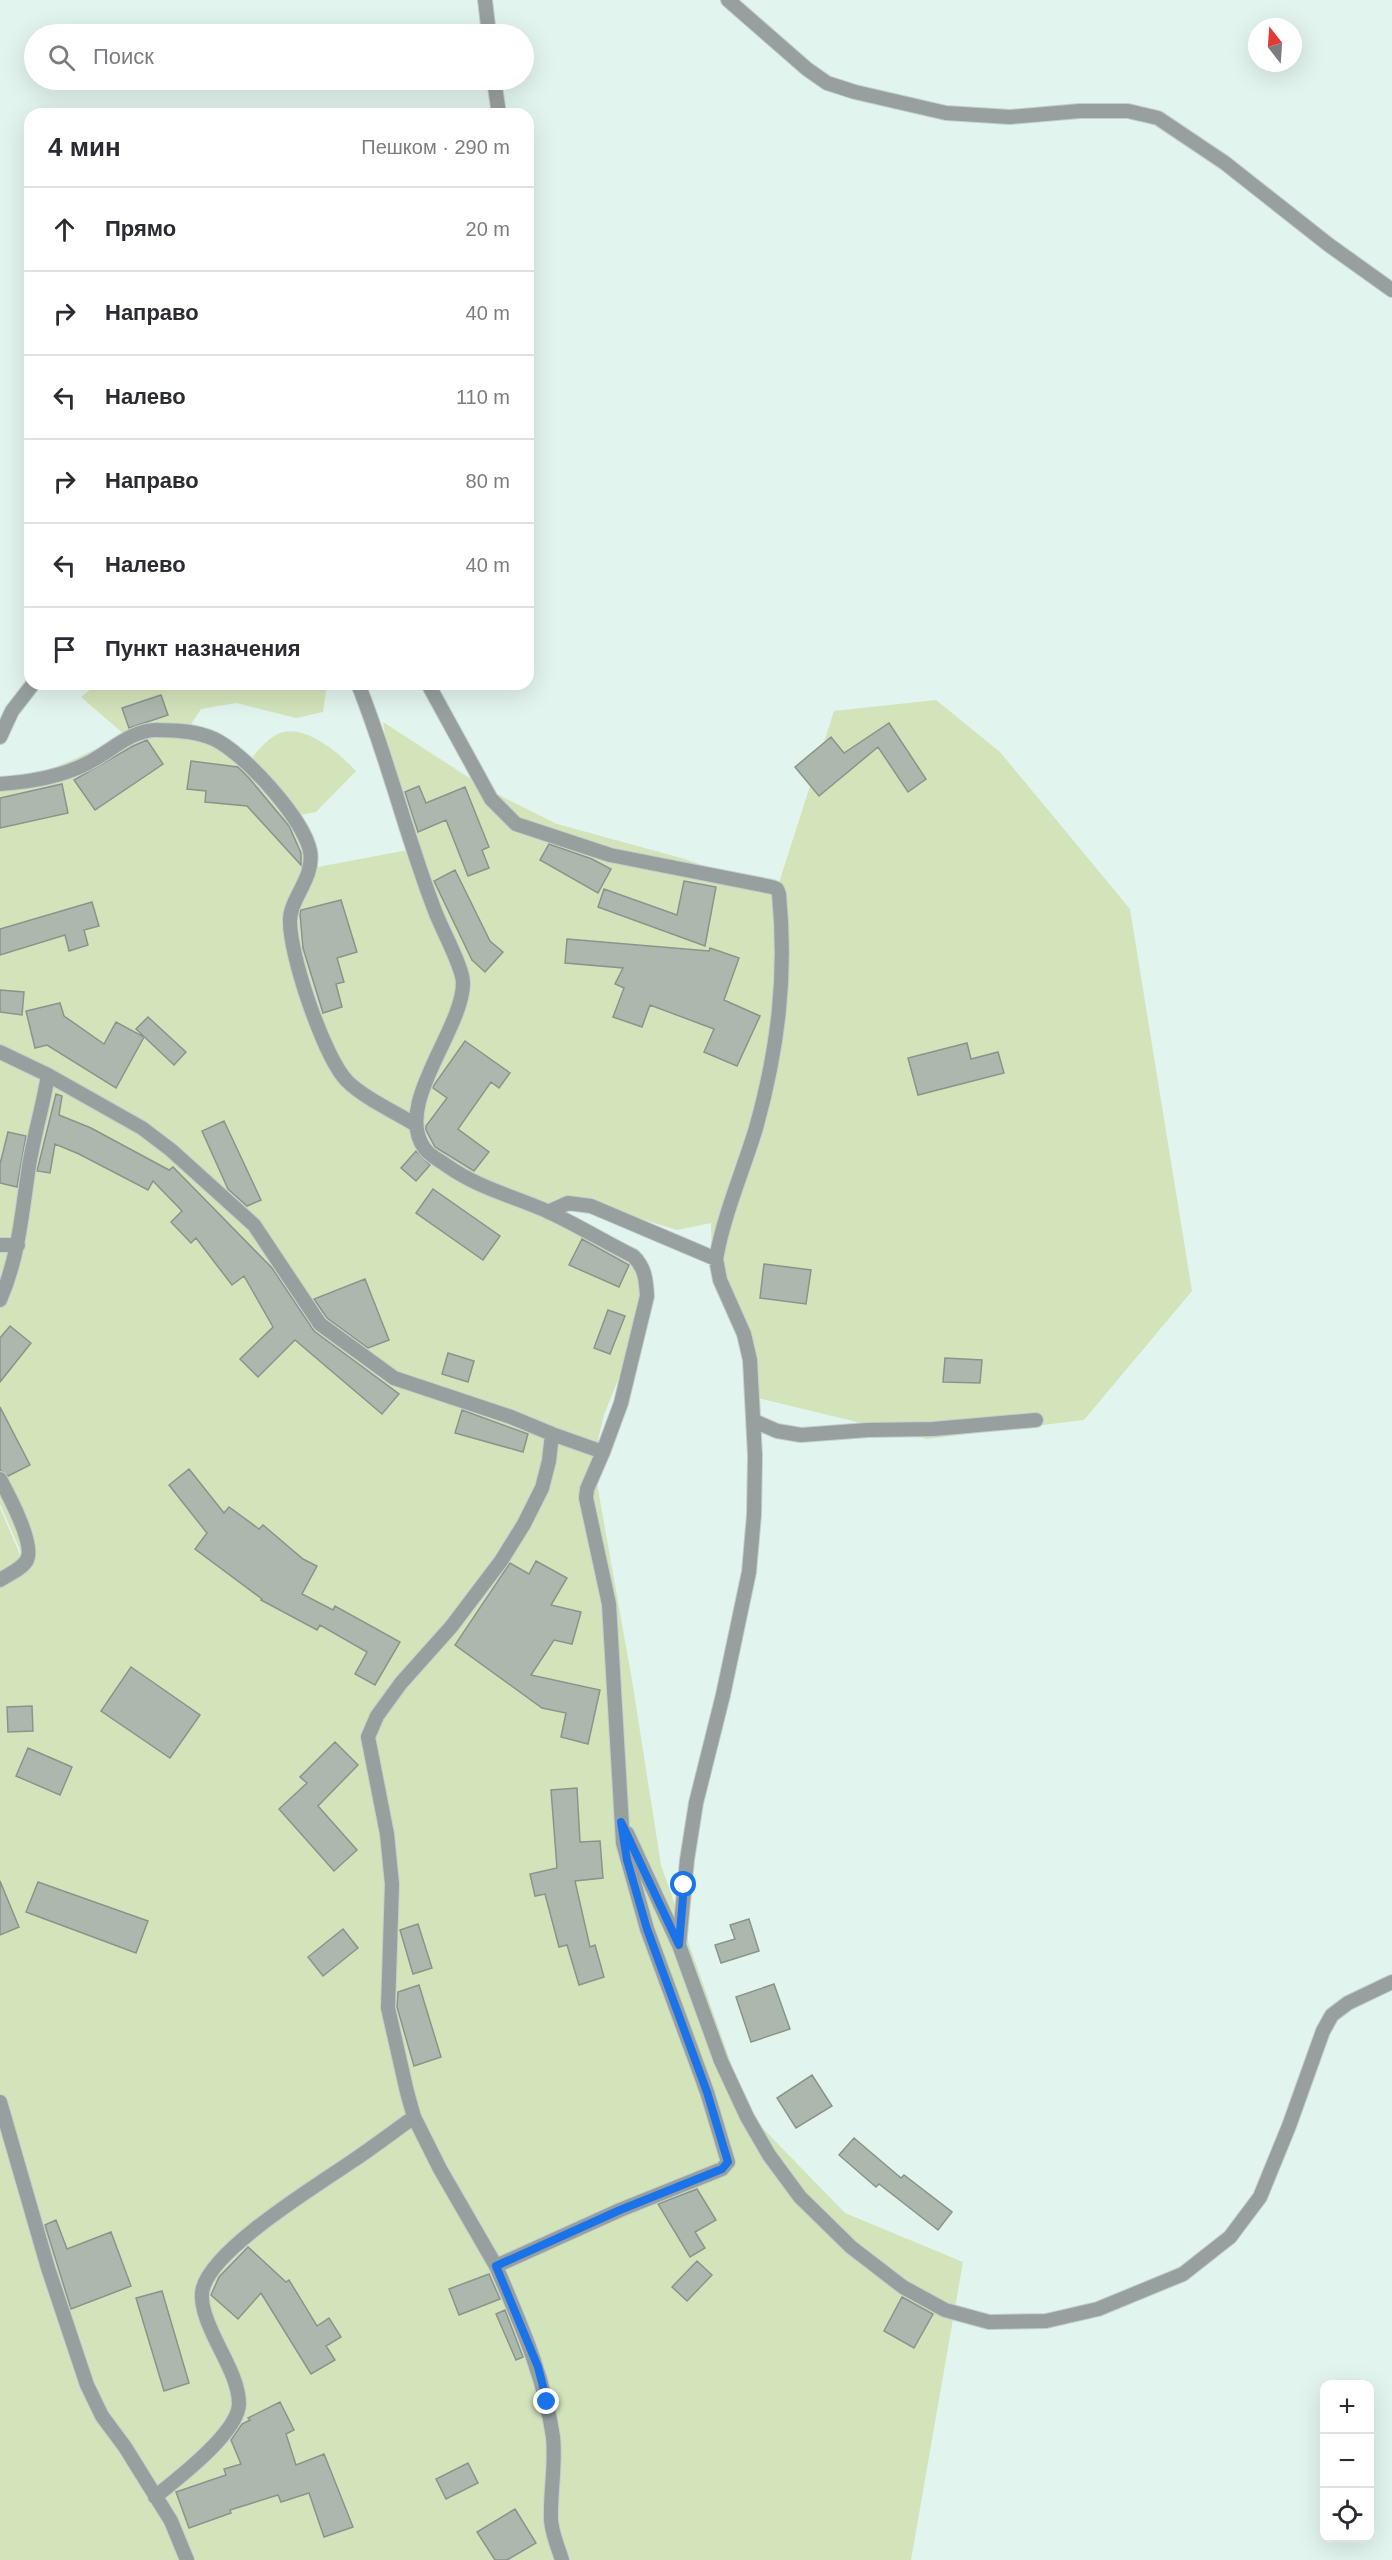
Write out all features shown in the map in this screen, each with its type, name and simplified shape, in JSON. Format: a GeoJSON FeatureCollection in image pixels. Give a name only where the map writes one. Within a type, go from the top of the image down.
{"type":"FeatureCollection","features":[{"type":"Feature","properties":{"kind":"lane"},"geometry":{"type":"LineString","coordinates":[[485,0],[488,24]]}},
{"type":"Feature","properties":{"kind":"lane"},"geometry":{"type":"LineString","coordinates":[[728,0],[807,69],[828,83],[855,92],[946,113],[1010,117],[1080,111],[1128,111],[1158,118],[1225,163],[1329,245],[1392,290]]}},
{"type":"Feature","properties":{"kind":"lane"},"geometry":{"type":"LineString","coordinates":[[495,90],[498,108]]}},
{"type":"Feature","properties":{"kind":"lane"},"geometry":{"type":"LineString","coordinates":[[0,736],[6,711],[27,690]]}},
{"type":"Feature","properties":{"kind":"lane"},"geometry":{"type":"LineString","coordinates":[[360,690],[378,733],[409,839],[463,980],[442,1050],[427,1078],[419,1100],[416,1125],[426,1151],[465,1179],[548,1212],[633,1256],[645,1273],[647,1296],[621,1403],[587,1489],[586,1498],[609,1604],[621,1822],[627,1860],[647,1929],[707,2092],[728,2162],[722,2169],[620,2210],[496,2266]]}},
{"type":"Feature","properties":{"kind":"lane"},"geometry":{"type":"LineString","coordinates":[[431,690],[486,791],[504,814],[516,824],[610,855],[772,887],[778,891],[783,954],[776,1044],[756,1127],[716,1258],[720,1280],[744,1334],[749,1354],[754,1421],[754,1515],[749,1572],[723,1695],[696,1803],[687,1860],[679,1945]]}},
{"type":"Feature","properties":{"kind":"lane"},"geometry":{"type":"LineString","coordinates":[[0,784],[66,773],[89,763],[141,732],[153,730],[190,732],[213,739],[232,749],[285,807],[306,840],[310,853],[309,870],[290,917],[293,948],[315,1019],[339,1070],[354,1087],[416,1125]]}},
{"type":"Feature","properties":{"kind":"lane"},"geometry":{"type":"LineString","coordinates":[[0,1052],[142,1128],[203,1178],[231,1207],[254,1225],[315,1319],[355,1352],[393,1378],[511,1417],[603,1452]]}},
{"type":"Feature","properties":{"kind":"lane"},"geometry":{"type":"LineString","coordinates":[[0,1300],[18,1245],[29,1165],[48,1076]]}},
{"type":"Feature","properties":{"kind":"lane"},"geometry":{"type":"LineString","coordinates":[[548,1212],[568,1203],[591,1206],[716,1258]]}},
{"type":"Feature","properties":{"kind":"lane"},"geometry":{"type":"LineString","coordinates":[[0,1245],[18,1245]]}},
{"type":"Feature","properties":{"kind":"lane"},"geometry":{"type":"LineString","coordinates":[[754,1421],[777,1431],[801,1435],[868,1430],[933,1429],[1036,1420]]}},
{"type":"Feature","properties":{"kind":"lane"},"geometry":{"type":"LineString","coordinates":[[552,1434],[549,1461],[542,1488],[524,1524],[501,1561],[458,1617],[401,1683],[377,1716],[369,1734],[387,1834],[392,1884],[388,2008],[414,2117],[463,2211],[496,2266],[538,2367],[553,2440],[552,2527],[562,2560]]}},
{"type":"Feature","properties":{"kind":"lane"},"geometry":{"type":"LineString","coordinates":[[0,1479],[20,1521],[28,1559],[21,1567],[0,1580]]}},
{"type":"Feature","properties":{"kind":"lane"},"geometry":{"type":"LineString","coordinates":[[621,1822],[679,1945],[721,2061],[768,2155],[800,2197],[851,2247],[903,2287],[945,2310],[989,2322],[1046,2321],[1098,2309],[1183,2274],[1230,2237],[1260,2197],[1327,2023],[1348,2003],[1392,1982]]}},
{"type":"Feature","properties":{"kind":"lane"},"geometry":{"type":"LineString","coordinates":[[0,2102],[48,2268],[87,2385],[102,2416],[171,2521],[187,2560]]}},
{"type":"Feature","properties":{"kind":"lane"},"geometry":{"type":"LineString","coordinates":[[155,2497],[200,2462],[236,2418],[237,2391],[206,2320],[202,2299],[202,2288],[212,2271],[243,2237],[414,2117]]}},
{"type":"Feature","properties":{"kind":"green space"},"geometry":{"type":"Polygon","coordinates":[[[90,690],[326,690],[323,712],[296,718],[236,703],[201,709],[190,726],[249,761],[265,743],[276,735],[297,732],[308,735],[330,748],[356,771],[316,812],[294,816],[312,868],[408,850],[398,819],[383,722],[485,788],[557,824],[685,859],[776,892],[834,711],[936,700],[1000,752],[1130,909],[1192,1291],[1084,1420],[927,1439],[745,1395],[744,1347],[712,1268],[711,1223],[677,1230],[619,1212],[548,1208],[633,1256],[644,1301],[634,1340],[604,1415],[598,1440],[609,1442],[596,1478],[632,1680],[661,1865],[749,2114],[845,2213],[963,2262],[911,2560],[0,2560],[0,1580],[27,1566],[0,1504],[0,779],[30,775],[46,770],[125,735],[81,697],[90,690]]]}},
{"type":"Feature","properties":{"kind":"green space"},"geometry":{"type":"Polygon","coordinates":[[[0,1508],[25,1566],[0,1578],[0,1508]]]}},
{"type":"Feature","properties":{"kind":"building"},"geometry":{"type":"Polygon","coordinates":[[[161,695],[168,715],[129,728],[122,708],[161,695]]]}},
{"type":"Feature","properties":{"kind":"building"},"geometry":{"type":"Polygon","coordinates":[[[889,723],[926,779],[908,792],[878,747],[819,796],[795,767],[831,737],[844,753],[889,723]]]}},
{"type":"Feature","properties":{"kind":"building"},"geometry":{"type":"Polygon","coordinates":[[[147,740],[163,764],[95,810],[74,780],[147,740]]]}},
{"type":"Feature","properties":{"kind":"building"},"geometry":{"type":"Polygon","coordinates":[[[191,761],[238,767],[289,826],[301,853],[301,865],[247,806],[205,802],[206,791],[187,789],[191,761]]]}},
{"type":"Feature","properties":{"kind":"building"},"geometry":{"type":"Polygon","coordinates":[[[62,784],[68,813],[0,828],[0,798],[62,784]]]}},
{"type":"Feature","properties":{"kind":"building"},"geometry":{"type":"Polygon","coordinates":[[[419,786],[426,803],[465,787],[489,847],[482,850],[489,868],[468,876],[446,820],[418,832],[405,792],[419,786]]]}},
{"type":"Feature","properties":{"kind":"building"},"geometry":{"type":"Polygon","coordinates":[[[549,844],[592,859],[611,869],[598,893],[540,860],[549,844]]]}},
{"type":"Feature","properties":{"kind":"building"},"geometry":{"type":"Polygon","coordinates":[[[455,870],[490,941],[503,952],[485,972],[472,960],[434,881],[455,870]]]}},
{"type":"Feature","properties":{"kind":"building"},"geometry":{"type":"Polygon","coordinates":[[[684,881],[716,887],[705,946],[598,907],[604,889],[677,915],[684,881]]]}},
{"type":"Feature","properties":{"kind":"building"},"geometry":{"type":"Polygon","coordinates":[[[341,900],[357,952],[337,958],[344,982],[336,984],[342,1007],[323,1013],[303,948],[300,914],[301,910],[341,900]]]}},
{"type":"Feature","properties":{"kind":"building"},"geometry":{"type":"Polygon","coordinates":[[[92,902],[99,926],[84,930],[88,945],[69,951],[65,935],[0,955],[0,929],[92,902]]]}},
{"type":"Feature","properties":{"kind":"building"},"geometry":{"type":"Polygon","coordinates":[[[567,939],[709,951],[710,948],[739,958],[724,1000],[760,1016],[737,1066],[704,1052],[714,1029],[650,1005],[642,1027],[613,1017],[624,988],[615,984],[623,968],[565,963],[567,939]]]}},
{"type":"Feature","properties":{"kind":"building"},"geometry":{"type":"Polygon","coordinates":[[[0,990],[24,992],[22,1015],[0,1012],[0,990]]]}},
{"type":"Feature","properties":{"kind":"building"},"geometry":{"type":"Polygon","coordinates":[[[60,1003],[64,1016],[104,1044],[116,1022],[144,1037],[116,1088],[47,1045],[35,1048],[26,1011],[60,1003]]]}},
{"type":"Feature","properties":{"kind":"building"},"geometry":{"type":"Polygon","coordinates":[[[148,1017],[186,1052],[174,1065],[136,1029],[148,1017]]]}},
{"type":"Feature","properties":{"kind":"building"},"geometry":{"type":"Polygon","coordinates":[[[465,1041],[510,1073],[499,1088],[491,1082],[458,1129],[489,1152],[474,1171],[435,1147],[426,1130],[426,1126],[447,1098],[433,1088],[434,1085],[465,1041]]]}},
{"type":"Feature","properties":{"kind":"building"},"geometry":{"type":"Polygon","coordinates":[[[967,1043],[971,1059],[998,1052],[1004,1073],[918,1095],[908,1058],[967,1043]]]}},
{"type":"Feature","properties":{"kind":"building"},"geometry":{"type":"Polygon","coordinates":[[[56,1094],[62,1096],[59,1115],[91,1128],[169,1170],[173,1167],[272,1268],[314,1331],[399,1394],[382,1414],[295,1340],[258,1377],[240,1359],[273,1327],[244,1276],[232,1285],[196,1238],[191,1243],[171,1222],[182,1211],[153,1181],[148,1190],[55,1144],[50,1173],[37,1171],[56,1094]]]}},
{"type":"Feature","properties":{"kind":"building"},"geometry":{"type":"Polygon","coordinates":[[[224,1121],[261,1200],[247,1206],[228,1189],[202,1131],[224,1121]]]}},
{"type":"Feature","properties":{"kind":"building"},"geometry":{"type":"Polygon","coordinates":[[[8,1132],[26,1136],[17,1187],[0,1183],[0,1164],[8,1132]]]}},
{"type":"Feature","properties":{"kind":"building"},"geometry":{"type":"Polygon","coordinates":[[[416,1151],[430,1165],[416,1181],[401,1168],[416,1151]]]}},
{"type":"Feature","properties":{"kind":"building"},"geometry":{"type":"Polygon","coordinates":[[[433,1189],[500,1236],[483,1260],[416,1213],[433,1189]]]}},
{"type":"Feature","properties":{"kind":"building"},"geometry":{"type":"Polygon","coordinates":[[[582,1239],[629,1265],[619,1287],[569,1265],[582,1239]]]}},
{"type":"Feature","properties":{"kind":"building"},"geometry":{"type":"Polygon","coordinates":[[[764,1264],[811,1270],[806,1304],[760,1298],[764,1264]]]}},
{"type":"Feature","properties":{"kind":"building"},"geometry":{"type":"Polygon","coordinates":[[[365,1279],[389,1340],[368,1348],[327,1318],[314,1299],[365,1279]]]}},
{"type":"Feature","properties":{"kind":"building"},"geometry":{"type":"Polygon","coordinates":[[[608,1310],[625,1316],[610,1354],[594,1348],[608,1310]]]}},
{"type":"Feature","properties":{"kind":"building"},"geometry":{"type":"Polygon","coordinates":[[[10,1326],[31,1343],[0,1382],[0,1338],[10,1326]]]}},
{"type":"Feature","properties":{"kind":"building"},"geometry":{"type":"Polygon","coordinates":[[[448,1353],[474,1361],[468,1382],[442,1374],[448,1353]]]}},
{"type":"Feature","properties":{"kind":"building"},"geometry":{"type":"Polygon","coordinates":[[[945,1358],[982,1360],[980,1383],[943,1382],[945,1358]]]}},
{"type":"Feature","properties":{"kind":"building"},"geometry":{"type":"Polygon","coordinates":[[[0,1407],[30,1465],[8,1476],[0,1470],[0,1407]]]}},
{"type":"Feature","properties":{"kind":"building"},"geometry":{"type":"Polygon","coordinates":[[[462,1410],[528,1434],[523,1452],[455,1433],[462,1410]]]}},
{"type":"Feature","properties":{"kind":"building"},"geometry":{"type":"Polygon","coordinates":[[[189,1469],[224,1513],[229,1507],[259,1529],[263,1525],[303,1559],[317,1566],[302,1594],[333,1610],[335,1606],[400,1642],[375,1685],[355,1674],[367,1652],[320,1625],[317,1630],[261,1600],[195,1549],[207,1533],[169,1485],[189,1469]]]}},
{"type":"Feature","properties":{"kind":"building"},"geometry":{"type":"Polygon","coordinates":[[[536,1561],[567,1578],[551,1605],[581,1612],[572,1644],[554,1640],[531,1675],[600,1690],[588,1744],[561,1737],[566,1713],[542,1708],[455,1645],[510,1563],[529,1574],[536,1561]]]}},
{"type":"Feature","properties":{"kind":"building"},"geometry":{"type":"Polygon","coordinates":[[[131,1667],[200,1715],[170,1758],[101,1711],[131,1667]]]}},
{"type":"Feature","properties":{"kind":"building"},"geometry":{"type":"Polygon","coordinates":[[[32,1706],[33,1731],[8,1732],[7,1707],[32,1706]]]}},
{"type":"Feature","properties":{"kind":"building"},"geometry":{"type":"Polygon","coordinates":[[[335,1742],[358,1765],[318,1806],[357,1850],[334,1871],[279,1809],[307,1783],[300,1777],[335,1742]]]}},
{"type":"Feature","properties":{"kind":"building"},"geometry":{"type":"Polygon","coordinates":[[[28,1748],[72,1767],[60,1795],[16,1776],[28,1748]]]}},
{"type":"Feature","properties":{"kind":"building"},"geometry":{"type":"Polygon","coordinates":[[[577,1788],[580,1842],[600,1841],[603,1878],[575,1881],[590,1947],[595,1945],[604,1977],[579,1985],[567,1945],[559,1947],[545,1894],[535,1896],[530,1874],[557,1868],[551,1790],[577,1788]]]}},
{"type":"Feature","properties":{"kind":"building"},"geometry":{"type":"Polygon","coordinates":[[[0,1881],[19,1927],[0,1935],[0,1881]]]}},
{"type":"Feature","properties":{"kind":"building"},"geometry":{"type":"Polygon","coordinates":[[[38,1882],[148,1921],[136,1953],[26,1912],[38,1882]]]}},
{"type":"Feature","properties":{"kind":"building"},"geometry":{"type":"Polygon","coordinates":[[[749,1919],[759,1951],[721,1963],[715,1945],[735,1939],[730,1925],[749,1919]]]}},
{"type":"Feature","properties":{"kind":"building"},"geometry":{"type":"Polygon","coordinates":[[[418,1924],[432,1968],[413,1974],[400,1930],[418,1924]]]}},
{"type":"Feature","properties":{"kind":"building"},"geometry":{"type":"Polygon","coordinates":[[[343,1929],[358,1948],[323,1976],[308,1957],[343,1929]]]}},
{"type":"Feature","properties":{"kind":"building"},"geometry":{"type":"Polygon","coordinates":[[[774,1984],[790,2029],[751,2042],[736,1997],[774,1984]]]}},
{"type":"Feature","properties":{"kind":"building"},"geometry":{"type":"Polygon","coordinates":[[[419,1985],[441,2057],[414,2066],[397,2007],[398,1992],[419,1985]]]}},
{"type":"Feature","properties":{"kind":"building"},"geometry":{"type":"Polygon","coordinates":[[[812,2075],[832,2106],[796,2128],[777,2098],[812,2075]]]}},
{"type":"Feature","properties":{"kind":"building"},"geometry":{"type":"Polygon","coordinates":[[[854,2138],[901,2178],[904,2175],[952,2212],[938,2230],[879,2184],[876,2187],[839,2155],[854,2138]]]}},
{"type":"Feature","properties":{"kind":"building"},"geometry":{"type":"Polygon","coordinates":[[[697,2189],[716,2220],[695,2232],[705,2248],[690,2257],[658,2204],[697,2189]]]}},
{"type":"Feature","properties":{"kind":"building"},"geometry":{"type":"Polygon","coordinates":[[[56,2220],[67,2249],[111,2232],[131,2286],[71,2309],[45,2225],[56,2220]]]}},
{"type":"Feature","properties":{"kind":"building"},"geometry":{"type":"Polygon","coordinates":[[[248,2247],[286,2282],[289,2280],[317,2326],[329,2318],[341,2337],[326,2346],[335,2360],[311,2374],[261,2293],[238,2319],[211,2295],[219,2277],[248,2247]]]}},
{"type":"Feature","properties":{"kind":"building"},"geometry":{"type":"Polygon","coordinates":[[[697,2261],[712,2275],[687,2301],[672,2287],[697,2261]]]}},
{"type":"Feature","properties":{"kind":"building"},"geometry":{"type":"Polygon","coordinates":[[[489,2274],[500,2299],[459,2315],[449,2289],[489,2274]]]}},
{"type":"Feature","properties":{"kind":"building"},"geometry":{"type":"Polygon","coordinates":[[[162,2291],[189,2383],[164,2391],[136,2298],[162,2291]]]}},
{"type":"Feature","properties":{"kind":"building"},"geometry":{"type":"Polygon","coordinates":[[[902,2297],[933,2314],[914,2348],[884,2331],[902,2297]]]}},
{"type":"Feature","properties":{"kind":"building"},"geometry":{"type":"Polygon","coordinates":[[[505,2310],[523,2357],[516,2360],[496,2314],[505,2310]]]}},
{"type":"Feature","properties":{"kind":"building"},"geometry":{"type":"Polygon","coordinates":[[[280,2402],[294,2430],[286,2434],[296,2465],[324,2454],[353,2527],[324,2537],[309,2493],[281,2502],[278,2495],[230,2510],[231,2513],[189,2528],[176,2492],[226,2475],[224,2469],[241,2464],[231,2440],[242,2424],[250,2420],[248,2418],[280,2402]]]}},
{"type":"Feature","properties":{"kind":"building"},"geometry":{"type":"Polygon","coordinates":[[[468,2463],[478,2483],[446,2499],[436,2479],[468,2463]]]}},
{"type":"Feature","properties":{"kind":"building"},"geometry":{"type":"Polygon","coordinates":[[[515,2509],[536,2543],[507,2560],[495,2560],[477,2532],[515,2509]]]}},
{"type":"Feature","properties":{"kind":"route"},"geometry":{"type":"LineString","coordinates":[[547,2402],[538,2367],[496,2266],[685,2182],[722,2169],[728,2164],[707,2092],[647,1929],[627,1860],[621,1822],[679,1945],[684,1885]]}}]}
